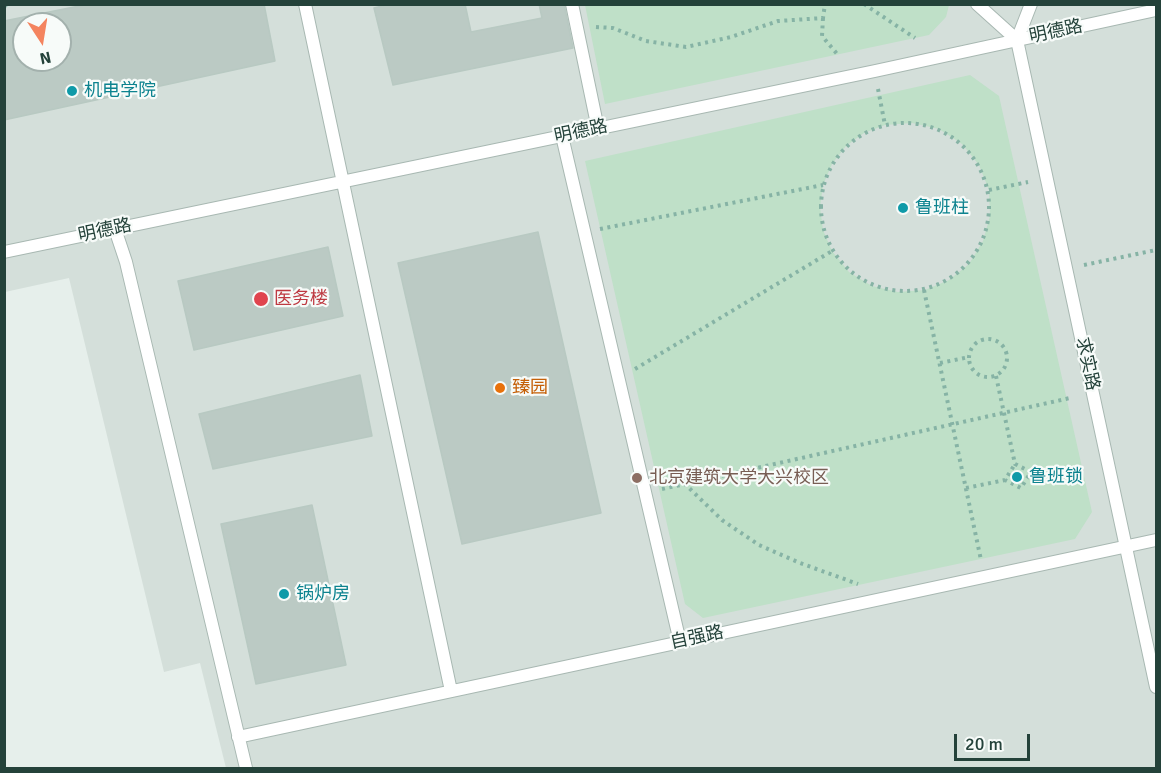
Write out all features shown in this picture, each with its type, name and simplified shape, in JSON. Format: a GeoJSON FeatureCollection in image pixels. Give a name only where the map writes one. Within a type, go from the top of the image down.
{"type":"FeatureCollection","features":[{"type":"Feature","properties":{"kind":"lane"},"geometry":{"type":"LineString","coordinates":[[305,4],[451,691]]}},
{"type":"Feature","properties":{"kind":"lane"},"geometry":{"type":"LineString","coordinates":[[573,4],[598,129]]}},
{"type":"Feature","properties":{"kind":"lane"},"geometry":{"type":"LineString","coordinates":[[977,4],[1017,40],[1031,4]]}},
{"type":"Feature","properties":{"kind":"lane","name":"明德路"},"geometry":{"type":"LineString","coordinates":[[4,252],[875,71],[1156,10]]}},
{"type":"Feature","properties":{"kind":"lane","name":"求实路"},"geometry":{"type":"LineString","coordinates":[[1017,40],[1156,687]]}},
{"type":"Feature","properties":{"kind":"lane"},"geometry":{"type":"LineString","coordinates":[[562,136],[680,642]]}},
{"type":"Feature","properties":{"kind":"lane"},"geometry":{"type":"LineString","coordinates":[[115,229],[126,262],[246,768]]}},
{"type":"Feature","properties":{"kind":"lane","name":"自强路"},"geometry":{"type":"LineString","coordinates":[[238,736],[1156,540]]}},
{"type":"Feature","properties":{"kind":"path"},"geometry":{"type":"LineString","coordinates":[[4,6],[11,4]]}},
{"type":"Feature","properties":{"kind":"path"},"geometry":{"type":"LineString","coordinates":[[825,4],[822,36],[838,55]]}},
{"type":"Feature","properties":{"kind":"path"},"geometry":{"type":"LineString","coordinates":[[864,4],[915,38]]}},
{"type":"Feature","properties":{"kind":"path"},"geometry":{"type":"LineString","coordinates":[[577,27],[613,28],[646,41],[686,47],[731,38],[778,21],[824,18]]}},
{"type":"Feature","properties":{"kind":"path"},"geometry":{"type":"LineString","coordinates":[[875,71],[885,125]]}},
{"type":"Feature","properties":{"kind":"path"},"geometry":{"type":"LineString","coordinates":[[912,123],[939,129],[962,144],[979,165],[989,190],[990,216],[983,242],[969,264],[949,280],[924,290],[898,292],[872,286],[849,272],[832,251],[823,230],[820,207],[823,185],[832,164],[846,146],[864,133],[885,125],[912,123]]}},
{"type":"Feature","properties":{"kind":"path"},"geometry":{"type":"LineString","coordinates":[[989,190],[1046,178]]}},
{"type":"Feature","properties":{"kind":"path"},"geometry":{"type":"LineString","coordinates":[[585,232],[823,185]]}},
{"type":"Feature","properties":{"kind":"path"},"geometry":{"type":"LineString","coordinates":[[1066,269],[1156,250]]}},
{"type":"Feature","properties":{"kind":"path"},"geometry":{"type":"LineString","coordinates":[[619,379],[832,251]]}},
{"type":"Feature","properties":{"kind":"path"},"geometry":{"type":"LineString","coordinates":[[924,290],[984,577]]}},
{"type":"Feature","properties":{"kind":"path"},"geometry":{"type":"LineString","coordinates":[[984,339],[1002,344],[1008,355],[1005,367],[996,376],[984,377],[973,370],[969,357],[974,346],[984,339]]}},
{"type":"Feature","properties":{"kind":"path"},"geometry":{"type":"LineString","coordinates":[[940,363],[969,357]]}},
{"type":"Feature","properties":{"kind":"path"},"geometry":{"type":"LineString","coordinates":[[996,376],[1016,464],[1005,480]]}},
{"type":"Feature","properties":{"kind":"path"},"geometry":{"type":"LineString","coordinates":[[645,493],[1070,398]]}},
{"type":"Feature","properties":{"kind":"path"},"geometry":{"type":"LineString","coordinates":[[966,488],[1005,480],[1021,488],[1031,472],[1016,464]]}},
{"type":"Feature","properties":{"kind":"path"},"geometry":{"type":"LineString","coordinates":[[685,484],[722,520],[759,545],[800,563],[862,585]]}},
{"type":"Feature","properties":{"kind":"shaded area","name":"北京建筑大学大兴校区"},"geometry":{"type":"Polygon","coordinates":[[[4,5],[1156,5],[1156,768],[226,768],[200,663],[164,672],[69,278],[5,292],[4,5]]]}},
{"type":"Feature","properties":{"kind":"green space"},"geometry":{"type":"Polygon","coordinates":[[[585,4],[949,5],[946,17],[929,35],[605,104],[585,4]]]}},
{"type":"Feature","properties":{"kind":"green space"},"geometry":{"type":"Polygon","coordinates":[[[970,75],[999,96],[1092,512],[1075,539],[703,618],[685,604],[585,161],[970,75]],[[912,123],[885,125],[864,133],[846,146],[832,164],[823,185],[820,207],[823,230],[832,251],[849,272],[872,286],[898,292],[925,290],[949,280],[969,264],[983,241],[990,216],[989,190],[979,165],[962,144],[939,129],[912,123]]]}},
{"type":"Feature","properties":{"kind":"building","name":"机电学院"},"geometry":{"type":"Polygon","coordinates":[[[89,4],[264,4],[275,61],[4,120],[4,21],[12,19],[12,72],[72,72],[72,12],[49,12],[89,4]]]}},
{"type":"Feature","properties":{"kind":"building"},"geometry":{"type":"Polygon","coordinates":[[[390,4],[465,4],[471,32],[542,18],[539,4],[564,4],[573,48],[393,85],[374,8],[390,4]]]}},
{"type":"Feature","properties":{"kind":"building","name":"臻园"},"geometry":{"type":"Polygon","coordinates":[[[538,232],[601,513],[462,544],[398,263],[538,232]]]}},
{"type":"Feature","properties":{"kind":"building","name":"医务楼"},"geometry":{"type":"Polygon","coordinates":[[[328,247],[343,316],[194,350],[178,281],[328,247]]]}},
{"type":"Feature","properties":{"kind":"building"},"geometry":{"type":"Polygon","coordinates":[[[360,375],[372,436],[213,469],[199,414],[360,375]]]}},
{"type":"Feature","properties":{"kind":"building","name":"锅炉房"},"geometry":{"type":"Polygon","coordinates":[[[312,505],[346,665],[256,684],[221,524],[312,505]]]}},
{"type":"Feature","properties":{"kind":"place","name":"机电学院"},"geometry":{"type":"Point","coordinates":[72,91]}},
{"type":"Feature","properties":{"kind":"place","name":"鲁班柱"},"geometry":{"type":"Point","coordinates":[903,208]}},
{"type":"Feature","properties":{"kind":"place","name":"医务楼"},"geometry":{"type":"Point","coordinates":[261,299]}},
{"type":"Feature","properties":{"kind":"place","name":"臻园"},"geometry":{"type":"Point","coordinates":[500,388]}},
{"type":"Feature","properties":{"kind":"place","name":"鲁班锁"},"geometry":{"type":"Point","coordinates":[1017,477]}},
{"type":"Feature","properties":{"kind":"place","name":"北京建筑大学大兴校区"},"geometry":{"type":"Point","coordinates":[637,478]}},
{"type":"Feature","properties":{"kind":"place","name":"锅炉房"},"geometry":{"type":"Point","coordinates":[284,594]}}]}
